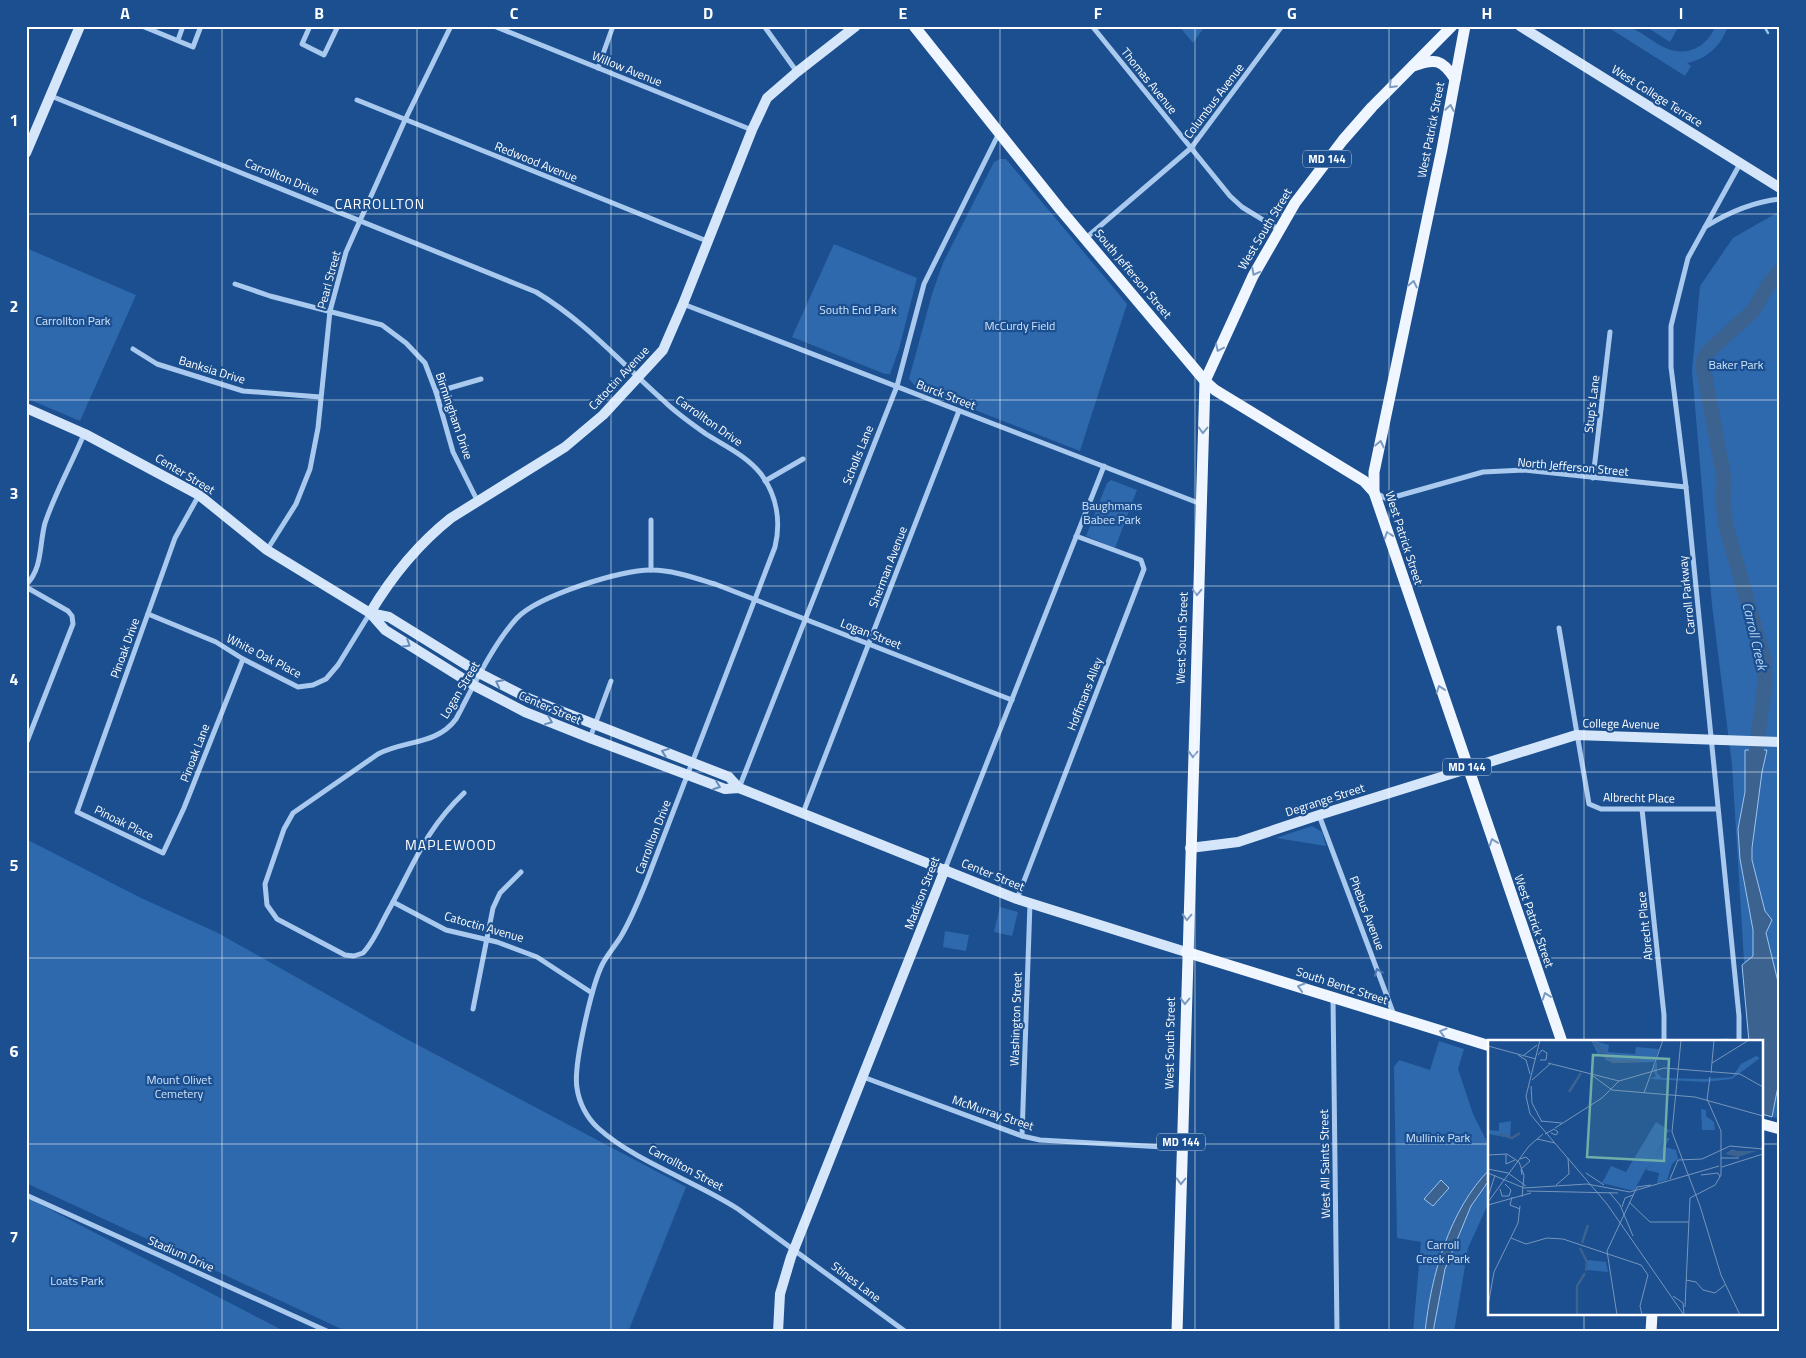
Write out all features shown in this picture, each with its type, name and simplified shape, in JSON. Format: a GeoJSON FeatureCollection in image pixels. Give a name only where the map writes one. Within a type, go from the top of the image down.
{"type":"FeatureCollection","features":[{"type":"Feature","properties":{"kind":"main road","name":"South Jefferson Street"},"geometry":{"type":"LineString","coordinates":[[914,26],[1205,381],[1215,390],[1364,482],[1374,492]]}},
{"type":"Feature","properties":{"kind":"main road","name":"West South Street"},"geometry":{"type":"LineString","coordinates":[[1177,1332],[1186,952],[1205,381],[1253,276],[1278,229],[1295,203],[1343,140],[1408,68],[1452,26]]}},
{"type":"Feature","properties":{"kind":"main road","name":"West Patrick Street"},"geometry":{"type":"LineString","coordinates":[[1465,26],[1374,472],[1374,492],[1467,769],[1561,1040]]}},
{"type":"Feature","properties":{"kind":"main road"},"geometry":{"type":"LineString","coordinates":[[1408,68],[1436,61],[1448,68],[1455,79]]}},
{"type":"Feature","properties":{"kind":"main road","name":"South Bentz Street"},"geometry":{"type":"LineString","coordinates":[[1186,952],[1488,1045]]}},
{"type":"Feature","properties":{"kind":"main road"},"geometry":{"type":"LineString","coordinates":[[1764,1124],[1780,1128]]}},
{"type":"Feature","properties":{"kind":"main road"},"geometry":{"type":"LineString","coordinates":[[1651,1332],[1652,1316]]}},
{"type":"Feature","properties":{"kind":"street"},"geometry":{"type":"LineString","coordinates":[[26,153],[80,26]]}},
{"type":"Feature","properties":{"kind":"street"},"geometry":{"type":"LineString","coordinates":[[142,26],[193,47],[201,26]]}},
{"type":"Feature","properties":{"kind":"street"},"geometry":{"type":"LineString","coordinates":[[178,40],[183,26]]}},
{"type":"Feature","properties":{"kind":"street"},"geometry":{"type":"LineString","coordinates":[[310,26],[302,44],[324,55],[338,26]]}},
{"type":"Feature","properties":{"kind":"street","name":"Pearl Street"},"geometry":{"type":"LineString","coordinates":[[267,550],[296,504],[310,469],[318,428],[330,311],[346,252],[405,120],[451,26]]}},
{"type":"Feature","properties":{"kind":"street","name":"Willow Avenue"},"geometry":{"type":"LineString","coordinates":[[494,26],[752,130]]}},
{"type":"Feature","properties":{"kind":"street"},"geometry":{"type":"LineString","coordinates":[[598,68],[613,26]]}},
{"type":"Feature","properties":{"kind":"street"},"geometry":{"type":"LineString","coordinates":[[764,26],[797,72]]}},
{"type":"Feature","properties":{"kind":"street","name":"Catoctin Avenue"},"geometry":{"type":"LineString","coordinates":[[370,613],[402,563],[419,544],[451,518],[565,447],[603,415],[663,350],[684,304],[707,241],[767,98],[856,26]]}},
{"type":"Feature","properties":{"kind":"street","name":"Thomas Avenue"},"geometry":{"type":"LineString","coordinates":[[1092,26],[1230,196],[1242,207],[1278,229]]}},
{"type":"Feature","properties":{"kind":"street","name":"Columbus Avenue"},"geometry":{"type":"LineString","coordinates":[[1086,238],[1191,148],[1282,26]]}},
{"type":"Feature","properties":{"kind":"street","name":"West College Terrace"},"geometry":{"type":"LineString","coordinates":[[1520,26],[1780,188]]}},
{"type":"Feature","properties":{"kind":"street","name":"Carrollton Drive"},"geometry":{"type":"LineString","coordinates":[[50,96],[536,292],[575,318],[640,377],[664,402],[705,433],[750,462],[765,481],[776,509],[778,532],[775,547],[638,902],[619,939],[602,964],[592,993],[576,1072],[579,1097]]}},
{"type":"Feature","properties":{"kind":"street","name":"Redwood Avenue"},"geometry":{"type":"LineString","coordinates":[[357,100],[707,241]]}},
{"type":"Feature","properties":{"kind":"street","name":"Scholls Lane"},"geometry":{"type":"LineString","coordinates":[[739,788],[896,386],[924,284],[999,132]]}},
{"type":"Feature","properties":{"kind":"street","name":"Carroll Parkway"},"geometry":{"type":"LineString","coordinates":[[1739,1040],[1739,1016],[1717,809],[1712,738],[1686,487],[1671,367],[1672,326],[1688,258],[1741,162]]}},
{"type":"Feature","properties":{"kind":"street"},"geometry":{"type":"LineString","coordinates":[[1705,228],[1727,214],[1757,202],[1780,199]]}},
{"type":"Feature","properties":{"kind":"street","name":"Birmingham Drive"},"geometry":{"type":"LineString","coordinates":[[235,284],[270,296],[382,325],[406,343],[425,363],[436,392],[453,452],[478,502]]}},
{"type":"Feature","properties":{"kind":"street","name":"Burck Street"},"geometry":{"type":"LineString","coordinates":[[684,304],[1201,504]]}},
{"type":"Feature","properties":{"kind":"street","name":"Stup's Lane"},"geometry":{"type":"LineString","coordinates":[[1593,478],[1610,332]]}},
{"type":"Feature","properties":{"kind":"street","name":"Banksia Drive"},"geometry":{"type":"LineString","coordinates":[[133,349],[156,364],[243,391],[320,397]]}},
{"type":"Feature","properties":{"kind":"street"},"geometry":{"type":"LineString","coordinates":[[436,392],[481,379]]}},
{"type":"Feature","properties":{"kind":"street","name":"Center Street"},"geometry":{"type":"LineString","coordinates":[[26,408],[85,434],[199,495],[267,550],[370,613],[384,630],[475,686],[525,712],[687,776],[725,789],[739,788]]}},
{"type":"Feature","properties":{"kind":"street","name":"Sherman Avenue"},"geometry":{"type":"LineString","coordinates":[[803,814],[959,411]]}},
{"type":"Feature","properties":{"kind":"street"},"geometry":{"type":"LineString","coordinates":[[26,744],[73,624],[72,616],[68,611],[26,586],[34,577],[38,566],[45,524],[85,434]]}},
{"type":"Feature","properties":{"kind":"street"},"geometry":{"type":"LineString","coordinates":[[765,481],[803,459]]}},
{"type":"Feature","properties":{"kind":"street","name":"Madison Street"},"geometry":{"type":"LineString","coordinates":[[778,1332],[782,1285],[794,1249],[1104,466]]}},
{"type":"Feature","properties":{"kind":"street","name":"North Jefferson Street"},"geometry":{"type":"LineString","coordinates":[[1374,492],[1387,499],[1483,472],[1524,470],[1686,487]]}},
{"type":"Feature","properties":{"kind":"street","name":"Pinoak Drive"},"geometry":{"type":"LineString","coordinates":[[77,812],[175,538],[199,495]]}},
{"type":"Feature","properties":{"kind":"street"},"geometry":{"type":"LineString","coordinates":[[651,520],[651,570]]}},
{"type":"Feature","properties":{"kind":"street","name":"Hoffmans Alley"},"geometry":{"type":"LineString","coordinates":[[1016,898],[1144,569],[1141,560],[1076,536]]}},
{"type":"Feature","properties":{"kind":"street","name":"Logan Street"},"geometry":{"type":"LineString","coordinates":[[464,793],[450,806],[422,844],[367,949],[360,955],[351,956],[277,919],[267,905],[264,888],[284,828],[298,808],[378,754],[392,747],[428,740],[441,734],[456,719],[506,631],[518,617],[536,604],[562,592],[622,575],[651,570],[707,581],[1012,700]]}},
{"type":"Feature","properties":{"kind":"street","name":"Center Street"},"geometry":{"type":"LineString","coordinates":[[370,613],[389,617],[481,674],[530,699],[729,777],[739,788],[1016,898],[1186,952]]}},
{"type":"Feature","properties":{"kind":"street","name":"White Oak Place"},"geometry":{"type":"LineString","coordinates":[[148,614],[216,642],[243,659],[298,687],[313,685],[326,679],[338,665],[370,613]]}},
{"type":"Feature","properties":{"kind":"street","name":"Albrecht Place"},"geometry":{"type":"LineString","coordinates":[[1559,628],[1589,804],[1601,809],[1717,809]]}},
{"type":"Feature","properties":{"kind":"street","name":"Pinoak Lane"},"geometry":{"type":"LineString","coordinates":[[163,853],[184,808],[243,659]]}},
{"type":"Feature","properties":{"kind":"street"},"geometry":{"type":"LineString","coordinates":[[590,738],[611,682]]}},
{"type":"Feature","properties":{"kind":"street","name":"College Avenue"},"geometry":{"type":"LineString","coordinates":[[1467,769],[1576,736],[1712,738],[1775,742]]}},
{"type":"Feature","properties":{"kind":"street","name":"Degrange Street"},"geometry":{"type":"LineString","coordinates":[[1190,848],[1238,842],[1467,769]]}},
{"type":"Feature","properties":{"kind":"street","name":"Abrecht Place"},"geometry":{"type":"LineString","coordinates":[[1642,809],[1663,1002],[1664,1040]]}},
{"type":"Feature","properties":{"kind":"street","name":"Pinoak Place"},"geometry":{"type":"LineString","coordinates":[[77,812],[163,853]]}},
{"type":"Feature","properties":{"kind":"street","name":"Phebus Avenue"},"geometry":{"type":"LineString","coordinates":[[1319,815],[1395,1017]]}},
{"type":"Feature","properties":{"kind":"street"},"geometry":{"type":"LineString","coordinates":[[473,1009],[493,908],[500,892],[521,872]]}},
{"type":"Feature","properties":{"kind":"street","name":"Catoctin Avenue"},"geometry":{"type":"LineString","coordinates":[[393,902],[440,928],[486,939],[537,957],[592,993]]}},
{"type":"Feature","properties":{"kind":"street","name":"Washington Street"},"geometry":{"type":"LineString","coordinates":[[1022,1136],[1030,903]]}},
{"type":"Feature","properties":{"kind":"street","name":"West All Saints Street"},"geometry":{"type":"LineString","coordinates":[[1333,997],[1338,1332]]}},
{"type":"Feature","properties":{"kind":"street","name":"McMurray Street"},"geometry":{"type":"LineString","coordinates":[[863,1077],[1022,1136],[1040,1140],[1181,1148]]}},
{"type":"Feature","properties":{"kind":"street","name":"Carrollton Street"},"geometry":{"type":"LineString","coordinates":[[579,1097],[586,1113],[597,1127],[624,1147],[715,1194],[794,1249]]}},
{"type":"Feature","properties":{"kind":"street","name":"Stadium Drive"},"geometry":{"type":"LineString","coordinates":[[26,1194],[328,1332]]}},
{"type":"Feature","properties":{"kind":"street","name":"Stines Lane"},"geometry":{"type":"LineString","coordinates":[[794,1249],[906,1332]]}},
{"type":"Feature","properties":{"kind":"green space"},"geometry":{"type":"Polygon","coordinates":[[[1179,26],[1205,26],[1193,43],[1179,26]]]}},
{"type":"Feature","properties":{"kind":"green space"},"geometry":{"type":"Polygon","coordinates":[[[1606,26],[1627,26],[1668,49],[1684,51],[1694,49],[1704,43],[1715,26],[1728,26],[1721,40],[1707,55],[1687,63],[1691,66],[1685,76],[1606,26]]]}},
{"type":"Feature","properties":{"kind":"green space"},"geometry":{"type":"Polygon","coordinates":[[[1645,26],[1679,26],[1670,42],[1645,26]]]}},
{"type":"Feature","properties":{"kind":"green space","name":"McCurdy Field"},"geometry":{"type":"Polygon","coordinates":[[[1006,159],[1127,304],[1080,451],[916,387],[909,379],[932,294],[943,263],[994,162],[1006,159]]]}},
{"type":"Feature","properties":{"kind":"green space","name":"Baker Park"},"geometry":{"type":"Polygon","coordinates":[[[1780,211],[1780,1119],[1764,1115],[1764,1040],[1749,1040],[1732,765],[1712,605],[1692,371],[1700,286],[1733,238],[1780,211]]]}},
{"type":"Feature","properties":{"kind":"green space","name":"South End Park"},"geometry":{"type":"Polygon","coordinates":[[[834,244],[917,278],[899,349],[890,374],[885,374],[792,337],[834,244]]]}},
{"type":"Feature","properties":{"kind":"green space","name":"Carrollton Park"},"geometry":{"type":"Polygon","coordinates":[[[26,248],[136,295],[80,421],[26,398],[26,248]]]}},
{"type":"Feature","properties":{"kind":"green space","name":"Baughmans Babee Park"},"geometry":{"type":"Polygon","coordinates":[[[1111,480],[1137,490],[1115,548],[1086,536],[1107,483],[1111,480]]]}},
{"type":"Feature","properties":{"kind":"green space"},"geometry":{"type":"Polygon","coordinates":[[[1312,826],[1322,832],[1326,846],[1276,838],[1312,826]]]}},
{"type":"Feature","properties":{"kind":"green space","name":"Mount Olivet Cemetery"},"geometry":{"type":"Polygon","coordinates":[[[26,839],[141,898],[218,933],[399,1035],[686,1187],[628,1332],[348,1332],[26,1183],[26,839]]]}},
{"type":"Feature","properties":{"kind":"green space"},"geometry":{"type":"Polygon","coordinates":[[[1000,907],[1018,912],[1012,936],[994,932],[1000,907]]]}},
{"type":"Feature","properties":{"kind":"green space"},"geometry":{"type":"Polygon","coordinates":[[[945,931],[969,935],[966,951],[943,947],[945,931]]]}},
{"type":"Feature","properties":{"kind":"green space"},"geometry":{"type":"Polygon","coordinates":[[[1729,1038],[1728,1040],[1701,1040],[1729,1038]]]}},
{"type":"Feature","properties":{"kind":"green space","name":"Mullinix Park"},"geometry":{"type":"Polygon","coordinates":[[[1439,1041],[1464,1049],[1458,1069],[1473,1114],[1488,1144],[1488,1204],[1468,1248],[1454,1332],[1413,1332],[1421,1242],[1397,1238],[1394,1067],[1399,1060],[1430,1070],[1439,1041]]]}},
{"type":"Feature","properties":{"kind":"green space","name":"Loats Park"},"geometry":{"type":"Polygon","coordinates":[[[26,1197],[284,1331],[285,1332],[26,1332],[26,1197]]]}},
{"type":"Feature","properties":{"kind":"shaded area"},"geometry":{"type":"Polygon","coordinates":[[[1745,750],[1767,750],[1762,772],[1752,860],[1765,911],[1772,920],[1766,933],[1780,990],[1780,1076],[1772,1117],[1764,1115],[1764,1040],[1749,1040],[1742,965],[1753,956],[1753,930],[1740,859],[1738,829],[1745,792],[1745,750]]]}},
{"type":"Feature","properties":{"kind":"shaded area"},"geometry":{"type":"Polygon","coordinates":[[[1488,1171],[1488,1182],[1471,1206],[1445,1269],[1433,1332],[1425,1332],[1432,1289],[1444,1245],[1463,1204],[1488,1171]]]}},
{"type":"Feature","properties":{"kind":"shaded area"},"geometry":{"type":"Polygon","coordinates":[[[1441,1180],[1449,1188],[1433,1206],[1424,1199],[1441,1180]]]}},
{"type":"Feature","properties":{"kind":"waterway"},"geometry":{"type":"LineString","coordinates":[[1764,26],[1768,33]]}},
{"type":"Feature","properties":{"kind":"waterway","name":"Carroll Creek"},"geometry":{"type":"LineString","coordinates":[[1754,769],[1765,682],[1764,660],[1726,526],[1723,502],[1724,478],[1703,367],[1704,359],[1709,351],[1753,311],[1767,287],[1780,271]]}},
{"type":"Feature","properties":{"kind":"district","name":"CARROLLTON"},"geometry":{"type":"Point","coordinates":[380,204]}},
{"type":"Feature","properties":{"kind":"district","name":"MAPLEWOOD"},"geometry":{"type":"Point","coordinates":[451,845]}},
{"type":"Feature","properties":{"kind":"park label","name":"Carroll Creek Park"},"geometry":{"type":"Point","coordinates":[1443,1252]}}]}
